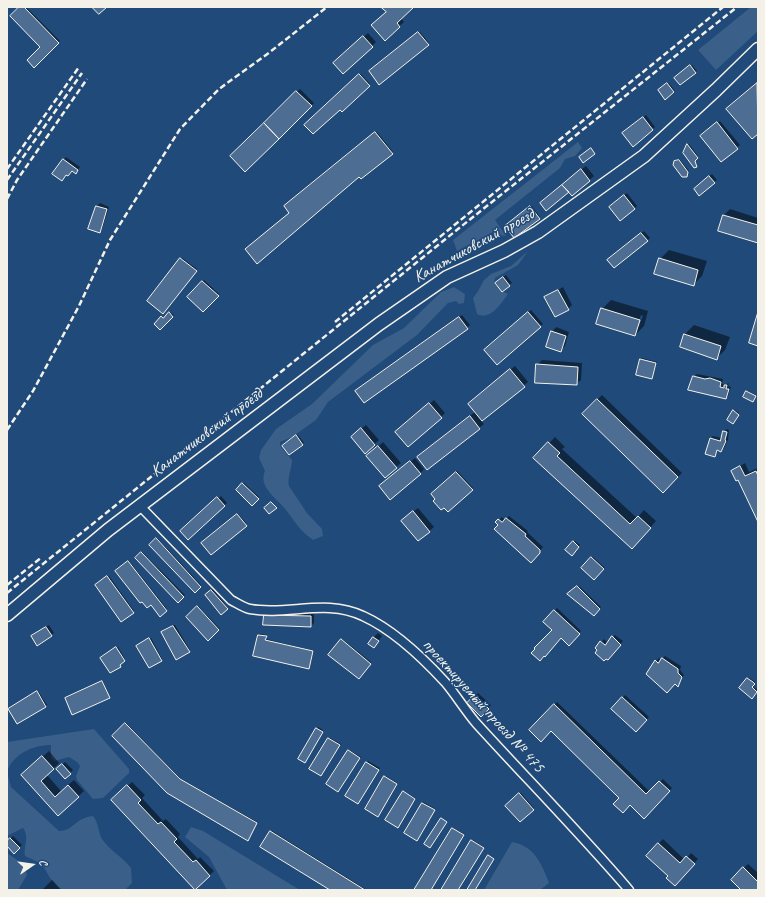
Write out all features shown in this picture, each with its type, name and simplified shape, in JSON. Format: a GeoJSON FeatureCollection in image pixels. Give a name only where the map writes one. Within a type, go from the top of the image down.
{"type":"FeatureCollection","features":[{"type":"Feature","properties":{"kind":"street","name":"Канатчиковский проезд"},"geometry":{"type":"LineString","coordinates":[[7,616],[140,506],[318,370],[427,290],[447,277],[504,251],[538,232],[632,164],[685,119],[758,49]]}},
{"type":"Feature","properties":{"kind":"street","name":"проектируемый проезд № 475"},"geometry":{"type":"LineString","coordinates":[[140,506],[231,600],[248,609],[262,611],[305,608],[342,608],[365,616],[400,640],[445,683],[475,721],[588,843],[629,890]]}},
{"type":"Feature","properties":{"kind":"shaded area"},"geometry":{"type":"Polygon","coordinates":[[[751,7],[758,7],[758,31],[716,70],[698,50],[751,7]]]}},
{"type":"Feature","properties":{"kind":"shaded area"},"geometry":{"type":"Polygon","coordinates":[[[578,142],[582,148],[575,156],[565,159],[560,168],[495,220],[506,236],[498,235],[495,231],[457,251],[453,240],[578,142]]]}},
{"type":"Feature","properties":{"kind":"shaded area"},"geometry":{"type":"Polygon","coordinates":[[[528,251],[518,265],[495,278],[494,283],[500,290],[508,294],[502,302],[491,313],[482,316],[477,314],[473,298],[484,280],[491,274],[511,266],[528,251]]]}},
{"type":"Feature","properties":{"kind":"shaded area"},"geometry":{"type":"Polygon","coordinates":[[[454,287],[465,294],[464,303],[459,304],[456,301],[448,303],[417,335],[328,402],[316,420],[292,437],[280,442],[280,446],[292,460],[289,486],[307,513],[322,529],[323,536],[313,540],[301,530],[266,487],[263,478],[265,471],[259,458],[261,450],[276,429],[312,404],[373,345],[404,328],[441,292],[454,287]]]}},
{"type":"Feature","properties":{"kind":"shaded area"},"geometry":{"type":"Polygon","coordinates":[[[94,729],[129,769],[129,773],[103,798],[93,799],[77,780],[76,776],[80,766],[77,762],[69,757],[55,761],[51,758],[51,745],[44,745],[24,752],[14,760],[7,772],[7,742],[94,729]]]}},
{"type":"Feature","properties":{"kind":"shaded area"},"geometry":{"type":"Polygon","coordinates":[[[7,772],[11,787],[59,831],[68,829],[82,819],[93,816],[102,839],[131,868],[132,883],[125,890],[62,890],[50,878],[42,864],[25,856],[26,835],[23,828],[7,836],[7,772]]]}},
{"type":"Feature","properties":{"kind":"shaded area"},"geometry":{"type":"Polygon","coordinates":[[[191,827],[203,831],[300,890],[227,890],[209,857],[185,837],[191,827]]]}},
{"type":"Feature","properties":{"kind":"shaded area"},"geometry":{"type":"Polygon","coordinates":[[[512,842],[526,847],[536,856],[549,883],[540,890],[484,890],[512,842]]]}},
{"type":"Feature","properties":{"kind":"shaded area"},"geometry":{"type":"Polygon","coordinates":[[[7,853],[20,862],[26,871],[27,875],[18,890],[7,890],[7,853]]]}},
{"type":"Feature","properties":{"kind":"building"},"geometry":{"type":"Polygon","coordinates":[[[19,7],[24,7],[59,43],[34,68],[27,60],[40,47],[10,16],[19,7]]]}},
{"type":"Feature","properties":{"kind":"building"},"geometry":{"type":"Polygon","coordinates":[[[92,7],[107,7],[99,14],[92,7]]]}},
{"type":"Feature","properties":{"kind":"building"},"geometry":{"type":"Polygon","coordinates":[[[381,7],[414,7],[397,23],[400,27],[385,41],[371,25],[386,12],[381,7]]]}},
{"type":"Feature","properties":{"kind":"building"},"geometry":{"type":"Polygon","coordinates":[[[418,32],[429,45],[379,85],[369,71],[418,32]]]}},
{"type":"Feature","properties":{"kind":"building"},"geometry":{"type":"Polygon","coordinates":[[[363,36],[373,47],[343,74],[333,63],[363,36]]]}},
{"type":"Feature","properties":{"kind":"building"},"geometry":{"type":"Polygon","coordinates":[[[690,65],[696,73],[680,85],[674,78],[690,65]]]}},
{"type":"Feature","properties":{"kind":"building"},"geometry":{"type":"Polygon","coordinates":[[[359,74],[370,86],[342,112],[340,110],[313,134],[304,125],[359,74]]]}},
{"type":"Feature","properties":{"kind":"building"},"geometry":{"type":"Polygon","coordinates":[[[667,83],[674,92],[665,100],[658,90],[667,83]]]}},
{"type":"Feature","properties":{"kind":"building"},"geometry":{"type":"Polygon","coordinates":[[[757,83],[758,134],[752,139],[726,109],[757,83]]]}},
{"type":"Feature","properties":{"kind":"building"},"geometry":{"type":"Polygon","coordinates":[[[296,91],[312,106],[279,139],[264,123],[296,91]]]}},
{"type":"Feature","properties":{"kind":"building"},"geometry":{"type":"Polygon","coordinates":[[[643,117],[653,130],[633,147],[622,133],[643,117]]]}},
{"type":"Feature","properties":{"kind":"building"},"geometry":{"type":"Polygon","coordinates":[[[717,122],[738,149],[721,162],[700,136],[717,122]]]}},
{"type":"Feature","properties":{"kind":"building"},"geometry":{"type":"Polygon","coordinates":[[[264,123],[279,139],[245,172],[230,156],[264,123]]]}},
{"type":"Feature","properties":{"kind":"building"},"geometry":{"type":"Polygon","coordinates":[[[375,132],[393,154],[361,179],[359,177],[257,264],[245,249],[289,213],[284,206],[375,132]]]}},
{"type":"Feature","properties":{"kind":"building"},"geometry":{"type":"Polygon","coordinates":[[[687,144],[698,158],[695,161],[697,167],[694,168],[683,153],[687,144]]]}},
{"type":"Feature","properties":{"kind":"building"},"geometry":{"type":"Polygon","coordinates":[[[591,148],[595,154],[583,163],[579,157],[591,148]]]}},
{"type":"Feature","properties":{"kind":"building"},"geometry":{"type":"Polygon","coordinates":[[[63,159],[78,170],[76,174],[72,171],[68,176],[66,175],[62,181],[52,174],[63,159]]]}},
{"type":"Feature","properties":{"kind":"building"},"geometry":{"type":"Polygon","coordinates":[[[679,160],[688,172],[687,177],[682,177],[673,165],[674,161],[679,160]]]}},
{"type":"Feature","properties":{"kind":"building"},"geometry":{"type":"Polygon","coordinates":[[[581,169],[590,181],[572,196],[562,185],[581,169]]]}},
{"type":"Feature","properties":{"kind":"building"},"geometry":{"type":"Polygon","coordinates":[[[709,176],[715,183],[699,196],[694,189],[709,176]]]}},
{"type":"Feature","properties":{"kind":"building"},"geometry":{"type":"Polygon","coordinates":[[[562,185],[569,192],[546,211],[540,203],[562,185]]]}},
{"type":"Feature","properties":{"kind":"building"},"geometry":{"type":"Polygon","coordinates":[[[624,195],[635,209],[620,221],[609,207],[624,195]]]}},
{"type":"Feature","properties":{"kind":"building"},"geometry":{"type":"Polygon","coordinates":[[[96,206],[107,209],[100,233],[88,229],[96,206]]]}},
{"type":"Feature","properties":{"kind":"building"},"geometry":{"type":"Polygon","coordinates":[[[530,206],[540,219],[514,238],[505,226],[530,206]]]}},
{"type":"Feature","properties":{"kind":"building"},"geometry":{"type":"Polygon","coordinates":[[[723,215],[758,225],[758,243],[718,231],[723,215]]]}},
{"type":"Feature","properties":{"kind":"building"},"geometry":{"type":"Polygon","coordinates":[[[641,233],[648,241],[614,268],[607,260],[641,233]]]}},
{"type":"Feature","properties":{"kind":"building"},"geometry":{"type":"Polygon","coordinates":[[[180,258],[197,271],[163,314],[147,301],[180,258]]]}},
{"type":"Feature","properties":{"kind":"building"},"geometry":{"type":"Polygon","coordinates":[[[659,258],[698,270],[694,286],[654,274],[659,258]]]}},
{"type":"Feature","properties":{"kind":"building"},"geometry":{"type":"Polygon","coordinates":[[[503,277],[510,286],[502,292],[495,283],[503,277]]]}},
{"type":"Feature","properties":{"kind":"building"},"geometry":{"type":"Polygon","coordinates":[[[202,281],[219,296],[203,312],[187,297],[202,281]]]}},
{"type":"Feature","properties":{"kind":"building"},"geometry":{"type":"Polygon","coordinates":[[[558,290],[569,310],[555,317],[544,297],[558,290]]]}},
{"type":"Feature","properties":{"kind":"building"},"geometry":{"type":"Polygon","coordinates":[[[601,308],[640,320],[635,336],[596,324],[601,308]]]}},
{"type":"Feature","properties":{"kind":"building"},"geometry":{"type":"Polygon","coordinates":[[[169,312],[173,317],[160,330],[154,324],[161,316],[163,318],[169,312]]]}},
{"type":"Feature","properties":{"kind":"building"},"geometry":{"type":"Polygon","coordinates":[[[528,312],[541,327],[497,365],[484,350],[528,312]]]}},
{"type":"Feature","properties":{"kind":"building"},"geometry":{"type":"Polygon","coordinates":[[[758,312],[758,346],[749,343],[758,312]]]}},
{"type":"Feature","properties":{"kind":"building"},"geometry":{"type":"Polygon","coordinates":[[[459,317],[468,329],[364,403],[355,391],[459,317]]]}},
{"type":"Feature","properties":{"kind":"building"},"geometry":{"type":"Polygon","coordinates":[[[551,331],[566,336],[561,352],[546,347],[551,331]]]}},
{"type":"Feature","properties":{"kind":"building"},"geometry":{"type":"Polygon","coordinates":[[[684,334],[721,346],[717,360],[680,347],[684,334]]]}},
{"type":"Feature","properties":{"kind":"building"},"geometry":{"type":"Polygon","coordinates":[[[640,359],[656,363],[652,379],[636,375],[640,359]]]}},
{"type":"Feature","properties":{"kind":"building"},"geometry":{"type":"Polygon","coordinates":[[[536,364],[578,367],[577,385],[535,383],[536,364]]]}},
{"type":"Feature","properties":{"kind":"building"},"geometry":{"type":"Polygon","coordinates":[[[510,369],[525,387],[482,421],[468,404],[510,369]]]}},
{"type":"Feature","properties":{"kind":"building"},"geometry":{"type":"Polygon","coordinates":[[[693,376],[705,379],[710,378],[721,382],[720,387],[724,388],[724,385],[727,385],[726,389],[729,389],[726,399],[688,390],[693,376]]]}},
{"type":"Feature","properties":{"kind":"building"},"geometry":{"type":"Polygon","coordinates":[[[746,391],[756,396],[753,402],[743,397],[746,391]]]}},
{"type":"Feature","properties":{"kind":"building"},"geometry":{"type":"Polygon","coordinates":[[[597,399],[678,477],[663,493],[582,414],[597,399]]]}},
{"type":"Feature","properties":{"kind":"building"},"geometry":{"type":"Polygon","coordinates":[[[429,403],[442,418],[408,447],[395,432],[429,403]]]}},
{"type":"Feature","properties":{"kind":"building"},"geometry":{"type":"Polygon","coordinates":[[[733,410],[739,415],[733,424],[727,420],[733,410]]]}},
{"type":"Feature","properties":{"kind":"building"},"geometry":{"type":"Polygon","coordinates":[[[470,416],[480,429],[427,470],[417,457],[470,416]]]}},
{"type":"Feature","properties":{"kind":"building"},"geometry":{"type":"Polygon","coordinates":[[[361,428],[375,445],[365,454],[351,437],[361,428]]]}},
{"type":"Feature","properties":{"kind":"building"},"geometry":{"type":"Polygon","coordinates":[[[723,431],[727,432],[726,441],[721,452],[717,450],[715,457],[705,454],[710,438],[720,441],[723,431]]]}},
{"type":"Feature","properties":{"kind":"building"},"geometry":{"type":"Polygon","coordinates":[[[296,435],[303,445],[289,455],[282,446],[296,435]]]}},
{"type":"Feature","properties":{"kind":"building"},"geometry":{"type":"Polygon","coordinates":[[[548,442],[560,453],[557,456],[630,524],[638,516],[651,528],[632,549],[533,458],[548,442]]]}},
{"type":"Feature","properties":{"kind":"building"},"geometry":{"type":"Polygon","coordinates":[[[378,446],[397,468],[385,478],[366,456],[378,446]]]}},
{"type":"Feature","properties":{"kind":"building"},"geometry":{"type":"Polygon","coordinates":[[[410,461],[421,474],[390,500],[379,486],[410,461]]]}},
{"type":"Feature","properties":{"kind":"building"},"geometry":{"type":"Polygon","coordinates":[[[740,466],[745,476],[756,471],[758,476],[758,522],[738,480],[736,481],[731,471],[740,466]]]}},
{"type":"Feature","properties":{"kind":"building"},"geometry":{"type":"Polygon","coordinates":[[[456,472],[473,490],[448,512],[444,508],[441,510],[433,501],[435,499],[431,494],[456,472]]]}},
{"type":"Feature","properties":{"kind":"building"},"geometry":{"type":"Polygon","coordinates":[[[242,483],[259,499],[252,506],[236,490],[242,483]]]}},
{"type":"Feature","properties":{"kind":"building"},"geometry":{"type":"Polygon","coordinates":[[[217,497],[225,506],[188,540],[180,531],[217,497]]]}},
{"type":"Feature","properties":{"kind":"building"},"geometry":{"type":"Polygon","coordinates":[[[271,502],[277,508],[269,514],[264,508],[271,502]]]}},
{"type":"Feature","properties":{"kind":"building"},"geometry":{"type":"Polygon","coordinates":[[[413,511],[430,532],[418,541],[401,521],[413,511]]]}},
{"type":"Feature","properties":{"kind":"building"},"geometry":{"type":"Polygon","coordinates":[[[237,514],[247,526],[211,555],[201,543],[237,514]]]}},
{"type":"Feature","properties":{"kind":"building"},"geometry":{"type":"Polygon","coordinates":[[[506,518],[526,534],[525,536],[540,550],[540,553],[531,563],[494,529],[498,525],[495,522],[498,519],[502,522],[506,518]]]}},
{"type":"Feature","properties":{"kind":"building"},"geometry":{"type":"Polygon","coordinates":[[[156,538],[201,587],[195,593],[149,545],[156,538]]]}},
{"type":"Feature","properties":{"kind":"building"},"geometry":{"type":"Polygon","coordinates":[[[573,541],[579,547],[572,556],[565,550],[573,541]]]}},
{"type":"Feature","properties":{"kind":"building"},"geometry":{"type":"Polygon","coordinates":[[[141,552],[184,597],[178,603],[135,558],[141,552]]]}},
{"type":"Feature","properties":{"kind":"building"},"geometry":{"type":"Polygon","coordinates":[[[591,557],[604,569],[594,580],[581,568],[591,557]]]}},
{"type":"Feature","properties":{"kind":"building"},"geometry":{"type":"Polygon","coordinates":[[[128,561],[167,611],[160,617],[151,605],[147,608],[142,602],[140,603],[115,571],[128,561]]]}},
{"type":"Feature","properties":{"kind":"building"},"geometry":{"type":"Polygon","coordinates":[[[107,576],[134,613],[121,622],[95,585],[107,576]]]}},
{"type":"Feature","properties":{"kind":"building"},"geometry":{"type":"Polygon","coordinates":[[[577,586],[600,609],[594,616],[567,594],[577,586]]]}},
{"type":"Feature","properties":{"kind":"building"},"geometry":{"type":"Polygon","coordinates":[[[211,590],[228,609],[221,615],[205,595],[211,590]]]}},
{"type":"Feature","properties":{"kind":"building"},"geometry":{"type":"Polygon","coordinates":[[[197,606],[219,630],[208,641],[186,617],[197,606]]]}},
{"type":"Feature","properties":{"kind":"building"},"geometry":{"type":"Polygon","coordinates":[[[554,610],[580,634],[569,646],[561,638],[540,661],[531,653],[552,630],[543,622],[554,610]]]}},
{"type":"Feature","properties":{"kind":"building"},"geometry":{"type":"Polygon","coordinates":[[[264,615],[311,616],[311,627],[263,625],[264,615]]]}},
{"type":"Feature","properties":{"kind":"building"},"geometry":{"type":"Polygon","coordinates":[[[173,626],[190,652],[176,660],[161,632],[173,626]]]}},
{"type":"Feature","properties":{"kind":"building"},"geometry":{"type":"Polygon","coordinates":[[[46,627],[52,636],[37,646],[31,636],[46,627]]]}},
{"type":"Feature","properties":{"kind":"building"},"geometry":{"type":"Polygon","coordinates":[[[258,635],[267,636],[265,640],[313,651],[309,669],[253,656],[258,635]]]}},
{"type":"Feature","properties":{"kind":"building"},"geometry":{"type":"Polygon","coordinates":[[[612,636],[621,645],[608,660],[606,659],[604,661],[595,653],[597,650],[595,648],[600,641],[605,645],[612,636]]]}},
{"type":"Feature","properties":{"kind":"building"},"geometry":{"type":"Polygon","coordinates":[[[373,637],[379,641],[374,648],[368,644],[373,637]]]}},
{"type":"Feature","properties":{"kind":"building"},"geometry":{"type":"Polygon","coordinates":[[[149,638],[162,661],[149,668],[136,646],[149,638]]]}},
{"type":"Feature","properties":{"kind":"building"},"geometry":{"type":"Polygon","coordinates":[[[341,639],[371,664],[359,679],[328,655],[341,639]]]}},
{"type":"Feature","properties":{"kind":"building"},"geometry":{"type":"Polygon","coordinates":[[[116,647],[125,661],[120,665],[121,667],[110,673],[100,658],[116,647]]]}},
{"type":"Feature","properties":{"kind":"building"},"geometry":{"type":"Polygon","coordinates":[[[662,658],[678,669],[678,673],[682,677],[678,687],[675,684],[667,693],[646,674],[655,660],[658,663],[662,658]]]}},
{"type":"Feature","properties":{"kind":"building"},"geometry":{"type":"Polygon","coordinates":[[[747,678],[755,684],[752,687],[757,692],[752,699],[739,688],[747,678]]]}},
{"type":"Feature","properties":{"kind":"building"},"geometry":{"type":"Polygon","coordinates":[[[102,681],[110,698],[72,715],[65,698],[102,681]]]}},
{"type":"Feature","properties":{"kind":"building"},"geometry":{"type":"Polygon","coordinates":[[[37,691],[46,707],[17,724],[8,709],[37,691]]]}},
{"type":"Feature","properties":{"kind":"building"},"geometry":{"type":"Polygon","coordinates":[[[475,695],[489,709],[481,717],[467,703],[475,695]]]}},
{"type":"Feature","properties":{"kind":"building"},"geometry":{"type":"Polygon","coordinates":[[[622,697],[647,720],[636,732],[611,709],[622,697]]]}},
{"type":"Feature","properties":{"kind":"building"},"geometry":{"type":"Polygon","coordinates":[[[554,704],[646,794],[659,781],[670,791],[644,819],[630,805],[623,813],[613,804],[619,798],[551,731],[541,742],[529,730],[554,704]]]}},
{"type":"Feature","properties":{"kind":"building"},"geometry":{"type":"Polygon","coordinates":[[[125,723],[180,779],[257,823],[248,841],[167,793],[112,736],[125,723]]]}},
{"type":"Feature","properties":{"kind":"building"},"geometry":{"type":"Polygon","coordinates":[[[316,728],[323,732],[305,763],[298,759],[316,728]]]}},
{"type":"Feature","properties":{"kind":"building"},"geometry":{"type":"Polygon","coordinates":[[[328,738],[340,745],[321,776],[309,769],[328,738]]]}},
{"type":"Feature","properties":{"kind":"building"},"geometry":{"type":"Polygon","coordinates":[[[348,750],[360,758],[338,792],[326,784],[348,750]]]}},
{"type":"Feature","properties":{"kind":"building"},"geometry":{"type":"Polygon","coordinates":[[[42,756],[54,769],[41,781],[55,797],[68,785],[79,797],[58,816],[21,775],[42,756]]]}},
{"type":"Feature","properties":{"kind":"building"},"geometry":{"type":"Polygon","coordinates":[[[366,762],[379,770],[358,804],[345,796],[366,762]]]}},
{"type":"Feature","properties":{"kind":"building"},"geometry":{"type":"Polygon","coordinates":[[[62,764],[71,774],[65,779],[56,769],[62,764]]]}},
{"type":"Feature","properties":{"kind":"building"},"geometry":{"type":"Polygon","coordinates":[[[384,776],[397,784],[378,817],[365,809],[384,776]]]}},
{"type":"Feature","properties":{"kind":"building"},"geometry":{"type":"Polygon","coordinates":[[[127,785],[141,800],[138,803],[158,824],[161,822],[177,839],[174,842],[193,862],[196,860],[210,876],[195,890],[111,800],[127,785]]]}},
{"type":"Feature","properties":{"kind":"building"},"geometry":{"type":"Polygon","coordinates":[[[403,791],[415,799],[398,828],[385,820],[403,791]]]}},
{"type":"Feature","properties":{"kind":"building"},"geometry":{"type":"Polygon","coordinates":[[[519,793],[534,810],[520,822],[505,806],[519,793]]]}},
{"type":"Feature","properties":{"kind":"building"},"geometry":{"type":"Polygon","coordinates":[[[422,803],[435,810],[417,841],[404,833],[422,803]]]}},
{"type":"Feature","properties":{"kind":"building"},"geometry":{"type":"Polygon","coordinates":[[[441,818],[447,822],[430,848],[424,844],[441,818]]]}},
{"type":"Feature","properties":{"kind":"building"},"geometry":{"type":"Polygon","coordinates":[[[452,828],[464,835],[431,890],[414,890],[452,828]]]}},
{"type":"Feature","properties":{"kind":"building"},"geometry":{"type":"Polygon","coordinates":[[[270,831],[365,890],[330,890],[260,847],[270,831]]]}},
{"type":"Feature","properties":{"kind":"building"},"geometry":{"type":"Polygon","coordinates":[[[10,838],[20,848],[14,854],[7,846],[7,841],[10,838]]]}},
{"type":"Feature","properties":{"kind":"building"},"geometry":{"type":"Polygon","coordinates":[[[471,840],[484,848],[458,890],[441,890],[471,840]]]}},
{"type":"Feature","properties":{"kind":"building"},"geometry":{"type":"Polygon","coordinates":[[[658,843],[680,863],[686,856],[695,864],[675,886],[666,878],[668,876],[646,856],[658,843]]]}},
{"type":"Feature","properties":{"kind":"building"},"geometry":{"type":"Polygon","coordinates":[[[488,855],[494,859],[475,890],[467,890],[488,855]]]}},
{"type":"Feature","properties":{"kind":"building"},"geometry":{"type":"Polygon","coordinates":[[[743,867],[758,882],[758,890],[741,890],[731,880],[743,867]]]}},
{"type":"Feature","properties":{"kind":"railway"},"geometry":{"type":"LineString","coordinates":[[7,430],[33,391],[79,306],[110,240],[180,129],[219,89],[270,52],[327,7]]}},
{"type":"Feature","properties":{"kind":"railway"},"geometry":{"type":"LineString","coordinates":[[335,322],[723,7]]}},
{"type":"Feature","properties":{"kind":"railway"},"geometry":{"type":"LineString","coordinates":[[7,593],[458,229],[737,7]]}},
{"type":"Feature","properties":{"kind":"railway"},"geometry":{"type":"LineString","coordinates":[[7,169],[79,67]]}},
{"type":"Feature","properties":{"kind":"railway"},"geometry":{"type":"LineString","coordinates":[[7,180],[82,73]]}},
{"type":"Feature","properties":{"kind":"railway"},"geometry":{"type":"LineString","coordinates":[[7,199],[17,180],[87,79]]}},
{"type":"Feature","properties":{"kind":"railway"},"geometry":{"type":"LineString","coordinates":[[7,585],[42,557]]}}]}
